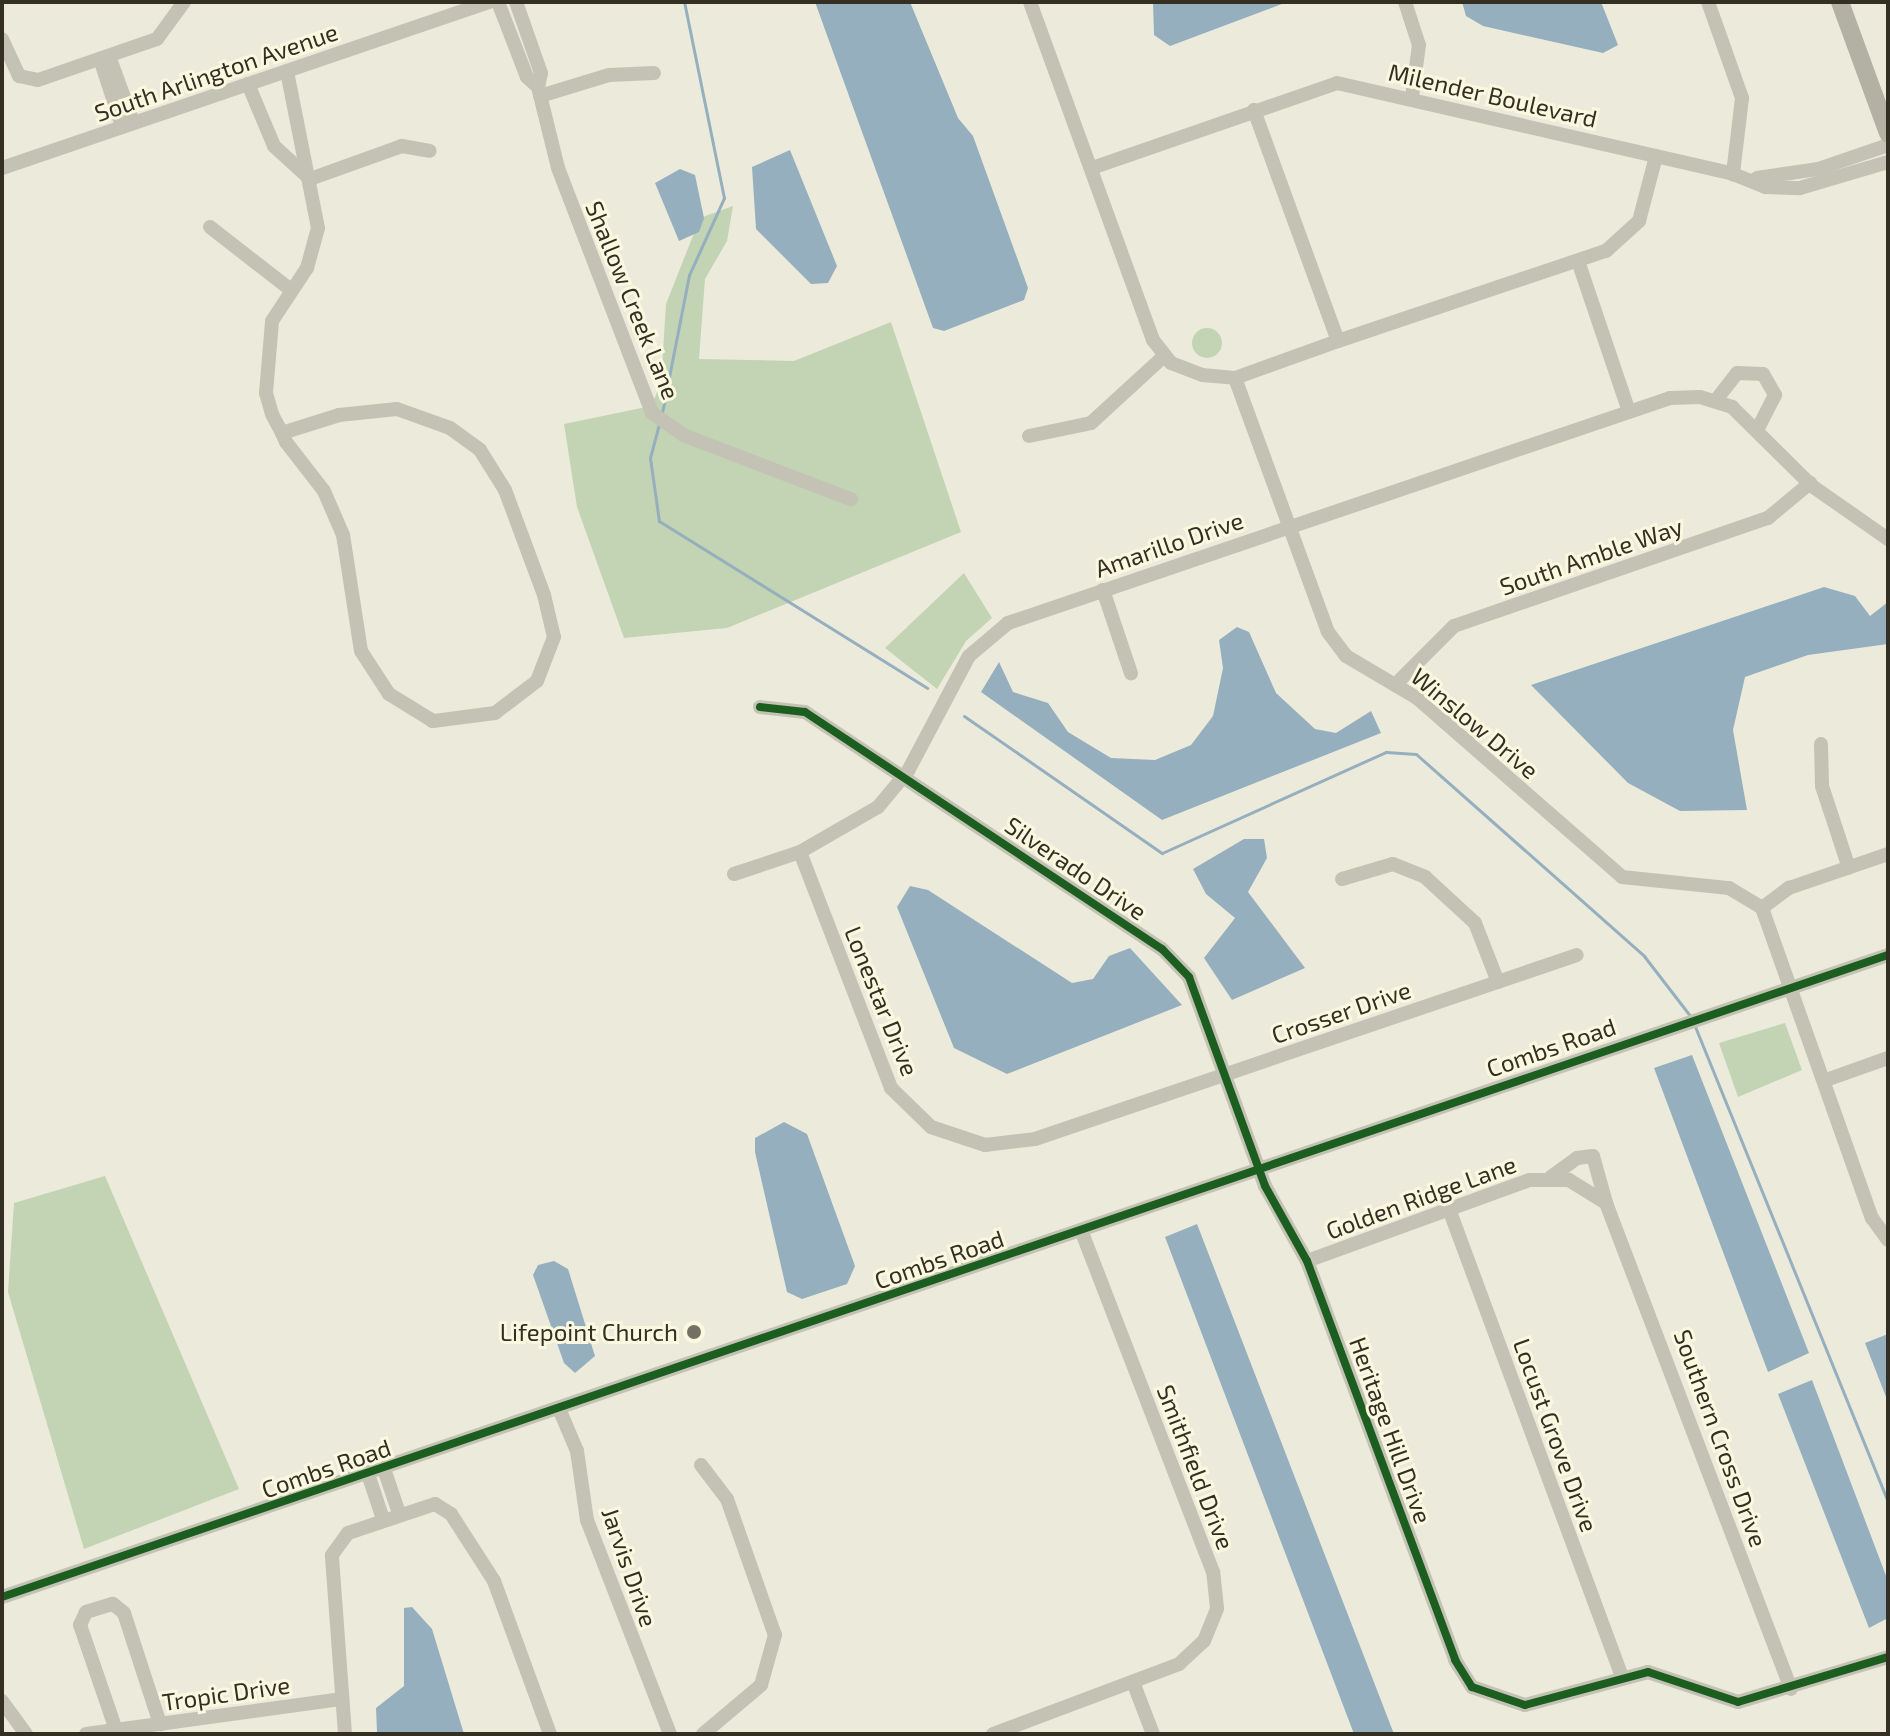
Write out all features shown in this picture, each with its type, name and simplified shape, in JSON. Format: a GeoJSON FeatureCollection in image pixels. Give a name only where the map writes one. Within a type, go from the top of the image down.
{"type":"FeatureCollection","features":[{"type":"Feature","properties":{"kind":"main road"},"geometry":{"type":"LineString","coordinates":[[1840,2],[1888,133]]}},
{"type":"Feature","properties":{"kind":"street"},"geometry":{"type":"LineString","coordinates":[[2,39],[11,65],[29,81],[169,32],[184,2]]}},
{"type":"Feature","properties":{"kind":"street","name":"South Arlington Avenue"},"geometry":{"type":"LineString","coordinates":[[2,168],[489,2]]}},
{"type":"Feature","properties":{"kind":"street","name":"Shallow Creek Lane"},"geometry":{"type":"LineString","coordinates":[[498,2],[527,77],[539,92]]}},
{"type":"Feature","properties":{"kind":"street","name":"Shallow Creek Lane"},"geometry":{"type":"LineString","coordinates":[[516,2],[541,73],[539,92],[558,168],[654,415],[666,425],[851,499]]}},
{"type":"Feature","properties":{"kind":"street"},"geometry":{"type":"LineString","coordinates":[[1030,2],[1164,356],[1202,375],[1235,378],[1606,251],[1639,221],[1656,156]]}},
{"type":"Feature","properties":{"kind":"street"},"geometry":{"type":"LineString","coordinates":[[1405,2],[1419,45],[1412,97]]}},
{"type":"Feature","properties":{"kind":"street"},"geometry":{"type":"LineString","coordinates":[[1708,2],[1742,98],[1733,174],[1784,177],[1888,145]]}},
{"type":"Feature","properties":{"kind":"street"},"geometry":{"type":"LineString","coordinates":[[104,57],[127,124]]}},
{"type":"Feature","properties":{"kind":"street"},"geometry":{"type":"LineString","coordinates":[[282,433],[339,415],[397,409],[450,428],[480,450],[505,490],[544,595],[554,637],[537,681],[495,713],[460,720],[433,721],[389,694],[361,651],[334,510],[282,433],[265,368],[272,321],[307,268],[318,228],[287,71]]}},
{"type":"Feature","properties":{"kind":"street"},"geometry":{"type":"LineString","coordinates":[[539,92],[609,75],[654,73]]}},
{"type":"Feature","properties":{"kind":"street","name":"Milender Boulevard"},"geometry":{"type":"LineString","coordinates":[[1092,168],[1337,83],[1412,97],[1733,174],[1765,187],[1800,188],[1888,162]]}},
{"type":"Feature","properties":{"kind":"street"},"geometry":{"type":"LineString","coordinates":[[248,84],[274,146],[310,179]]}},
{"type":"Feature","properties":{"kind":"street"},"geometry":{"type":"LineString","coordinates":[[1254,110],[1338,341]]}},
{"type":"Feature","properties":{"kind":"street"},"geometry":{"type":"LineString","coordinates":[[310,179],[402,146],[430,151]]}},
{"type":"Feature","properties":{"kind":"street"},"geometry":{"type":"LineString","coordinates":[[210,227],[291,290]]}},
{"type":"Feature","properties":{"kind":"street"},"geometry":{"type":"LineString","coordinates":[[1578,261],[1629,412]]}},
{"type":"Feature","properties":{"kind":"street"},"geometry":{"type":"LineString","coordinates":[[1029,436],[1091,423],[1164,356]]}},
{"type":"Feature","properties":{"kind":"street"},"geometry":{"type":"LineString","coordinates":[[1758,429],[1775,395],[1763,374],[1737,373],[1716,400],[1758,429],[1810,483],[1888,539]]}},
{"type":"Feature","properties":{"kind":"street","name":"Winslow Drive"},"geometry":{"type":"LineString","coordinates":[[1235,378],[1333,643],[1352,662],[1396,684],[1622,877],[1729,888],[1762,908]]}},
{"type":"Feature","properties":{"kind":"street","name":"Amarillo Drive"},"geometry":{"type":"LineString","coordinates":[[734,874],[800,852],[866,817],[903,778],[984,640],[1017,619],[1629,412],[1678,397],[1716,400]]}},
{"type":"Feature","properties":{"kind":"street","name":"South Amble Way"},"geometry":{"type":"LineString","coordinates":[[1396,684],[1454,626],[1768,518],[1810,483]]}},
{"type":"Feature","properties":{"kind":"street"},"geometry":{"type":"LineString","coordinates":[[1103,590],[1131,673]]}},
{"type":"Feature","properties":{"kind":"street","name":"Silverado Drive"},"geometry":{"type":"LineString","coordinates":[[760,707],[805,712],[1172,958],[1202,1000],[1258,1167]]}},
{"type":"Feature","properties":{"kind":"street"},"geometry":{"type":"LineString","coordinates":[[1821,744],[1822,786],[1849,868]]}},
{"type":"Feature","properties":{"kind":"street","name":"Lonestar Drive"},"geometry":{"type":"LineString","coordinates":[[800,852],[885,1079],[913,1114],[957,1139],[973,1143]]}},
{"type":"Feature","properties":{"kind":"street"},"geometry":{"type":"LineString","coordinates":[[1888,854],[1789,888],[1762,908],[1794,987],[1872,1218],[1888,1240]]}},
{"type":"Feature","properties":{"kind":"street"},"geometry":{"type":"LineString","coordinates":[[1342,879],[1393,864],[1425,877],[1475,923],[1498,982]]}},
{"type":"Feature","properties":{"kind":"street","name":"Crosser Drive"},"geometry":{"type":"LineString","coordinates":[[973,1143],[1018,1143],[1577,955]]}},
{"type":"Feature","properties":{"kind":"street","name":"Combs Road"},"geometry":{"type":"LineString","coordinates":[[2,1597],[560,1411],[1082,1232],[1258,1167],[1888,955]]}},
{"type":"Feature","properties":{"kind":"street"},"geometry":{"type":"LineString","coordinates":[[1826,1080],[1888,1058]]}},
{"type":"Feature","properties":{"kind":"street","name":"Southern Cross Drive"},"geometry":{"type":"LineString","coordinates":[[1551,1177],[1577,1158],[1593,1156],[1606,1203],[1791,1689]]}},
{"type":"Feature","properties":{"kind":"street","name":"Heritage Hill Drive"},"geometry":{"type":"LineString","coordinates":[[1258,1167],[1307,1261],[1455,1660],[1472,1687],[1493,1698],[1525,1705],[1622,1676]]}},
{"type":"Feature","properties":{"kind":"street"},"geometry":{"type":"LineString","coordinates":[[1551,1177],[1606,1203]]}},
{"type":"Feature","properties":{"kind":"street","name":"Golden Ridge Lane"},"geometry":{"type":"LineString","coordinates":[[1307,1261],[1449,1209],[1551,1177]]}},
{"type":"Feature","properties":{"kind":"street","name":"Locust Grove Drive"},"geometry":{"type":"LineString","coordinates":[[1449,1209],[1622,1676]]}},
{"type":"Feature","properties":{"kind":"street","name":"Smithfield Drive"},"geometry":{"type":"LineString","coordinates":[[993,1734],[1133,1682],[1198,1648],[1214,1623],[1217,1588],[1082,1232]]}},
{"type":"Feature","properties":{"kind":"street","name":"Jarvis Drive"},"geometry":{"type":"LineString","coordinates":[[560,1411],[577,1451],[587,1520],[670,1734]]}},
{"type":"Feature","properties":{"kind":"street"},"geometry":{"type":"LineString","coordinates":[[701,1465],[727,1499],[775,1645],[761,1685],[703,1734]]}},
{"type":"Feature","properties":{"kind":"street"},"geometry":{"type":"LineString","coordinates":[[384,1469],[399,1513]]}},
{"type":"Feature","properties":{"kind":"street"},"geometry":{"type":"LineString","coordinates":[[368,1474],[383,1519]]}},
{"type":"Feature","properties":{"kind":"street"},"geometry":{"type":"LineString","coordinates":[[345,1734],[332,1555],[348,1533],[399,1513],[435,1504],[451,1514],[494,1581],[550,1734]]}},
{"type":"Feature","properties":{"kind":"street"},"geometry":{"type":"LineString","coordinates":[[116,1730],[80,1625],[86,1612],[113,1604],[124,1613],[160,1724]]}},
{"type":"Feature","properties":{"kind":"street"},"geometry":{"type":"LineString","coordinates":[[1622,1676],[1669,1676],[1738,1702],[1791,1689],[1888,1657]]}},
{"type":"Feature","properties":{"kind":"street"},"geometry":{"type":"LineString","coordinates":[[1133,1682],[1153,1734]]}},
{"type":"Feature","properties":{"kind":"street","name":"Tropic Drive"},"geometry":{"type":"LineString","coordinates":[[86,1734],[341,1699]]}},
{"type":"Feature","properties":{"kind":"street"},"geometry":{"type":"LineString","coordinates":[[2,1701],[26,1734]]}},
{"type":"Feature","properties":{"kind":"green space"},"geometry":{"type":"Polygon","coordinates":[[[733,206],[727,241],[705,279],[699,359],[794,361],[891,322],[961,532],[727,628],[624,638],[577,507],[564,424],[651,406],[661,384],[666,304],[700,218],[733,206]]]}},
{"type":"Feature","properties":{"kind":"green space"},"geometry":{"type":"Polygon","coordinates":[[[1207,328],[1217,333],[1222,343],[1217,353],[1207,358],[1197,353],[1192,343],[1197,333],[1207,328]]]}},
{"type":"Feature","properties":{"kind":"green space"},"geometry":{"type":"Polygon","coordinates":[[[964,573],[992,618],[966,641],[937,689],[885,648],[964,573]]]}},
{"type":"Feature","properties":{"kind":"green space"},"geometry":{"type":"Polygon","coordinates":[[[1785,1023],[1802,1070],[1738,1097],[1719,1043],[1785,1023]]]}},
{"type":"Feature","properties":{"kind":"green space"},"geometry":{"type":"Polygon","coordinates":[[[105,1176],[239,1489],[84,1549],[8,1292],[14,1203],[105,1176]]]}},
{"type":"Feature","properties":{"kind":"water"},"geometry":{"type":"Polygon","coordinates":[[[815,2],[910,2],[958,118],[973,136],[1028,288],[1024,300],[944,331],[933,328],[815,2]]]}},
{"type":"Feature","properties":{"kind":"water"},"geometry":{"type":"Polygon","coordinates":[[[1153,2],[1287,2],[1170,46],[1154,35],[1153,2]]]}},
{"type":"Feature","properties":{"kind":"water"},"geometry":{"type":"Polygon","coordinates":[[[1462,2],[1601,2],[1618,45],[1603,53],[1483,26],[1466,16],[1462,2]]]}},
{"type":"Feature","properties":{"kind":"water"},"geometry":{"type":"Polygon","coordinates":[[[790,150],[837,266],[828,283],[811,284],[756,229],[752,167],[790,150]]]}},
{"type":"Feature","properties":{"kind":"water"},"geometry":{"type":"Polygon","coordinates":[[[680,169],[695,175],[704,218],[699,232],[679,241],[655,183],[680,169]]]}},
{"type":"Feature","properties":{"kind":"water"},"geometry":{"type":"Polygon","coordinates":[[[1824,587],[1855,596],[1870,616],[1888,602],[1888,644],[1808,655],[1745,677],[1733,730],[1747,810],[1680,811],[1628,783],[1531,685],[1824,587]]]}},
{"type":"Feature","properties":{"kind":"water"},"geometry":{"type":"Polygon","coordinates":[[[1237,627],[1249,632],[1276,693],[1315,729],[1336,733],[1371,711],[1381,733],[1162,820],[981,692],[999,662],[1013,692],[1048,703],[1068,732],[1111,758],[1155,760],[1191,745],[1213,716],[1223,668],[1219,640],[1237,627]]]}},
{"type":"Feature","properties":{"kind":"water"},"geometry":{"type":"Polygon","coordinates":[[[1244,839],[1264,839],[1267,858],[1248,892],[1305,968],[1232,1000],[1204,958],[1235,918],[1206,894],[1193,869],[1244,839]]]}},
{"type":"Feature","properties":{"kind":"water"},"geometry":{"type":"Polygon","coordinates":[[[910,886],[928,890],[1072,983],[1093,979],[1109,956],[1130,948],[1182,1005],[1007,1074],[954,1048],[897,907],[910,886]]]}},
{"type":"Feature","properties":{"kind":"water"},"geometry":{"type":"Polygon","coordinates":[[[1692,1055],[1809,1353],[1768,1372],[1654,1068],[1692,1055]]]}},
{"type":"Feature","properties":{"kind":"water"},"geometry":{"type":"Polygon","coordinates":[[[784,1122],[807,1134],[855,1266],[847,1284],[802,1299],[787,1292],[755,1152],[755,1138],[784,1122]]]}},
{"type":"Feature","properties":{"kind":"water"},"geometry":{"type":"Polygon","coordinates":[[[1197,1224],[1394,1734],[1354,1734],[1165,1237],[1197,1224]]]}},
{"type":"Feature","properties":{"kind":"water"},"geometry":{"type":"Polygon","coordinates":[[[554,1261],[568,1269],[595,1356],[575,1373],[564,1363],[533,1275],[538,1265],[554,1261]]]}},
{"type":"Feature","properties":{"kind":"water"},"geometry":{"type":"Polygon","coordinates":[[[1888,1334],[1888,1402],[1865,1343],[1888,1334]]]}},
{"type":"Feature","properties":{"kind":"water"},"geometry":{"type":"Polygon","coordinates":[[[1812,1380],[1888,1581],[1888,1618],[1869,1628],[1778,1394],[1812,1380]]]}},
{"type":"Feature","properties":{"kind":"water"},"geometry":{"type":"Polygon","coordinates":[[[412,1607],[432,1629],[464,1734],[377,1732],[376,1708],[404,1686],[404,1608],[412,1607]]]}},
{"type":"Feature","properties":{"kind":"waterway"},"geometry":{"type":"LineString","coordinates":[[669,377],[689,275],[724,198],[684,2]]}},
{"type":"Feature","properties":{"kind":"waterway"},"geometry":{"type":"LineString","coordinates":[[662,412],[666,395]]}},
{"type":"Feature","properties":{"kind":"waterway"},"geometry":{"type":"LineString","coordinates":[[659,424],[650,458],[659,521],[927,688]]}},
{"type":"Feature","properties":{"kind":"waterway"},"geometry":{"type":"LineString","coordinates":[[964,716],[1162,853],[1386,752],[1416,754],[1644,956],[1691,1017]]}},
{"type":"Feature","properties":{"kind":"waterway"},"geometry":{"type":"LineString","coordinates":[[1694,1024],[1888,1502]]}},
{"type":"Feature","properties":{"kind":"cycle path"},"geometry":{"type":"LineString","coordinates":[[760,707],[805,712],[1162,949],[1189,977],[1265,1186],[1307,1261],[1455,1660],[1472,1687],[1525,1705],[1648,1672],[1738,1702],[1888,1657]]}},
{"type":"Feature","properties":{"kind":"cycle path"},"geometry":{"type":"LineString","coordinates":[[2,1597],[1888,955]]}},
{"type":"Feature","properties":{"kind":"place","name":"Lifepoint Church"},"geometry":{"type":"Point","coordinates":[694,1332]}}]}
